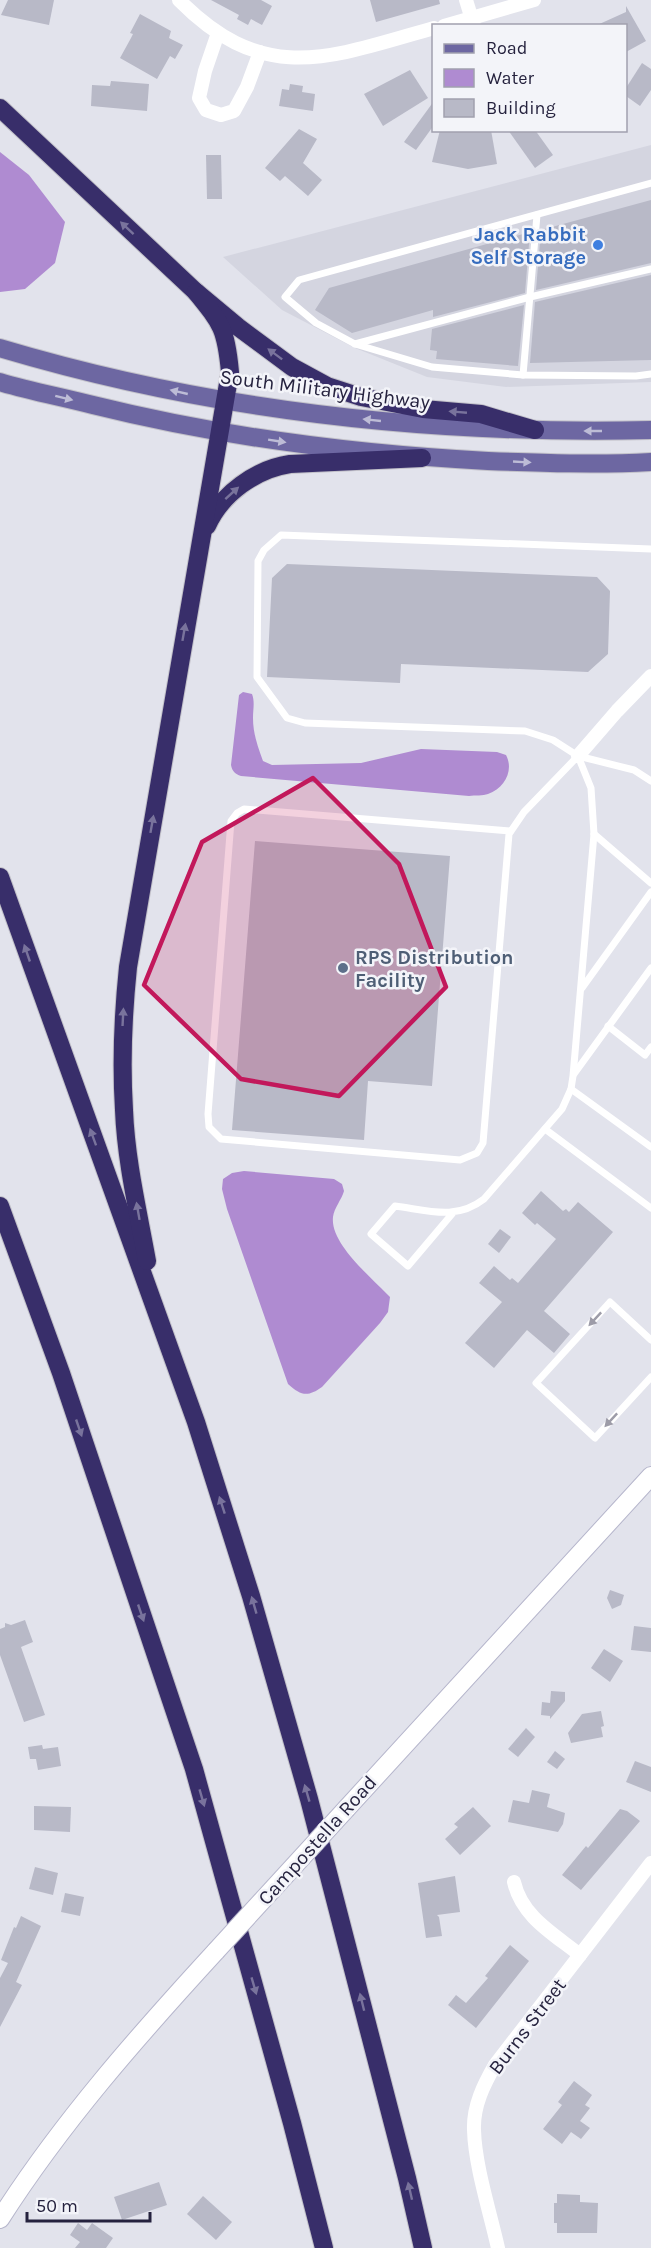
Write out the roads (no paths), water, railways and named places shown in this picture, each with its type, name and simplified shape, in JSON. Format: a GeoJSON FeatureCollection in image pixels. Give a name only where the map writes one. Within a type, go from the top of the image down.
{"type":"FeatureCollection","features":[{"type":"Feature","properties":{"kind":"highway"},"geometry":{"type":"LineString","coordinates":[[0,108],[196,292],[292,367],[327,386],[361,397],[423,409],[481,414],[535,430]]}},
{"type":"Feature","properties":{"kind":"highway"},"geometry":{"type":"LineString","coordinates":[[156,1310],[131,1172],[124,1112],[123,1014],[128,967],[230,372],[228,346],[222,327],[217,317],[196,292]]}},
{"type":"Feature","properties":{"kind":"highway"},"geometry":{"type":"LineString","coordinates":[[200,542],[210,519],[224,500],[248,480],[274,467],[290,464],[422,458]]}},
{"type":"Feature","properties":{"kind":"highway"},"geometry":{"type":"LineString","coordinates":[[0,877],[196,1422],[248,1587],[309,1799],[423,2248]]}},
{"type":"Feature","properties":{"kind":"highway"},"geometry":{"type":"LineString","coordinates":[[0,1206],[61,1373],[194,1769],[296,2134],[324,2248]]}},
{"type":"Feature","properties":{"kind":"highway"},"geometry":{"type":"LineString","coordinates":[[0,1225],[61,1373]]}},
{"type":"Feature","properties":{"kind":"main road","name":"South Military Highway"},"geometry":{"type":"LineString","coordinates":[[0,348],[195,395],[306,412],[443,426],[535,430],[651,430]]}},
{"type":"Feature","properties":{"kind":"main road"},"geometry":{"type":"LineString","coordinates":[[0,382],[127,413],[219,432],[317,447],[422,458],[533,463],[651,462]]}},
{"type":"Feature","properties":{"kind":"main road","name":"Campostella Road"},"geometry":{"type":"LineString","coordinates":[[0,2219],[37,2163],[106,2073],[651,1476]]}},
{"type":"Feature","properties":{"kind":"street"},"geometry":{"type":"LineString","coordinates":[[179,0],[199,20],[218,33],[260,52],[281,57],[309,58],[340,55],[432,29]]}},
{"type":"Feature","properties":{"kind":"street"},"geometry":{"type":"LineString","coordinates":[[466,0],[473,22],[508,4],[534,0]]}},
{"type":"Feature","properties":{"kind":"street"},"geometry":{"type":"LineString","coordinates":[[218,33],[205,71],[199,98],[206,110],[222,115],[234,111],[247,87],[260,52]]}},
{"type":"Feature","properties":{"kind":"street"},"geometry":{"type":"LineString","coordinates":[[578,756],[651,676]]}},
{"type":"Feature","properties":{"kind":"street","name":"Burns Street"},"geometry":{"type":"LineString","coordinates":[[498,2248],[480,2169],[474,2129],[476,2109],[483,2087],[495,2065],[651,1863]]}},
{"type":"Feature","properties":{"kind":"street"},"geometry":{"type":"LineString","coordinates":[[514,1882],[524,1907],[532,1917],[580,1955]]}},
{"type":"Feature","properties":{"kind":"lane"},"geometry":{"type":"LineString","coordinates":[[651,183],[299,280],[285,297],[316,323],[355,344],[432,367],[523,375],[636,376],[651,374]]}},
{"type":"Feature","properties":{"kind":"lane"},"geometry":{"type":"LineString","coordinates":[[523,375],[537,215]]}},
{"type":"Feature","properties":{"kind":"lane"},"geometry":{"type":"LineString","coordinates":[[355,344],[530,297],[651,268]]}},
{"type":"Feature","properties":{"kind":"lane"},"geometry":{"type":"LineString","coordinates":[[651,549],[281,535],[264,550],[258,561],[257,676],[287,718],[305,723],[525,731],[553,740],[578,756],[634,770],[651,781]]}},
{"type":"Feature","properties":{"kind":"lane"},"geometry":{"type":"LineString","coordinates":[[512,831],[244,809],[237,813],[231,821],[208,1114],[209,1127],[221,1139],[460,1160],[477,1153],[483,1143],[509,834],[512,831],[524,812],[578,756]]}},
{"type":"Feature","properties":{"kind":"lane"},"geometry":{"type":"LineString","coordinates":[[452,1214],[408,1266],[372,1234],[394,1206],[452,1214],[473,1208],[562,1109],[571,1089],[594,834],[591,788],[578,756]]}},
{"type":"Feature","properties":{"kind":"lane"},"geometry":{"type":"LineString","coordinates":[[594,834],[651,883]]}},
{"type":"Feature","properties":{"kind":"lane"},"geometry":{"type":"LineString","coordinates":[[580,990],[651,892]]}},
{"type":"Feature","properties":{"kind":"lane"},"geometry":{"type":"LineString","coordinates":[[573,1076],[651,968]]}},
{"type":"Feature","properties":{"kind":"lane"},"geometry":{"type":"LineString","coordinates":[[608,1026],[645,1055],[651,1047]]}},
{"type":"Feature","properties":{"kind":"lane"},"geometry":{"type":"LineString","coordinates":[[571,1089],[651,1147]]}},
{"type":"Feature","properties":{"kind":"lane"},"geometry":{"type":"LineString","coordinates":[[545,1129],[651,1208]]}},
{"type":"Feature","properties":{"kind":"lane"},"geometry":{"type":"LineString","coordinates":[[651,1340],[610,1302],[536,1383],[595,1438],[651,1377]]}},
{"type":"Feature","properties":{"kind":"water"},"geometry":{"type":"Polygon","coordinates":[[[0,152],[29,175],[65,222],[55,263],[25,289],[0,292],[0,152]]]}},
{"type":"Feature","properties":{"kind":"water"},"geometry":{"type":"Polygon","coordinates":[[[243,692],[252,694],[256,740],[263,761],[272,765],[361,763],[421,749],[497,752],[506,755],[508,772],[503,783],[494,791],[486,795],[469,796],[241,776],[234,772],[231,765],[239,695],[243,692]]]}},
{"type":"Feature","properties":{"kind":"water"},"geometry":{"type":"Polygon","coordinates":[[[244,1171],[334,1179],[342,1184],[344,1191],[333,1217],[338,1238],[354,1260],[390,1297],[388,1312],[380,1323],[322,1387],[309,1394],[301,1393],[288,1384],[227,1209],[222,1189],[223,1179],[232,1173],[244,1171]]]}},
{"type":"Feature","properties":{"kind":"place","name":"Jack Rabbit Self Storage"},"geometry":{"type":"Point","coordinates":[598,245]}},
{"type":"Feature","properties":{"kind":"place","name":"RPS Distribution Facility"},"geometry":{"type":"Point","coordinates":[343,968]}}]}
